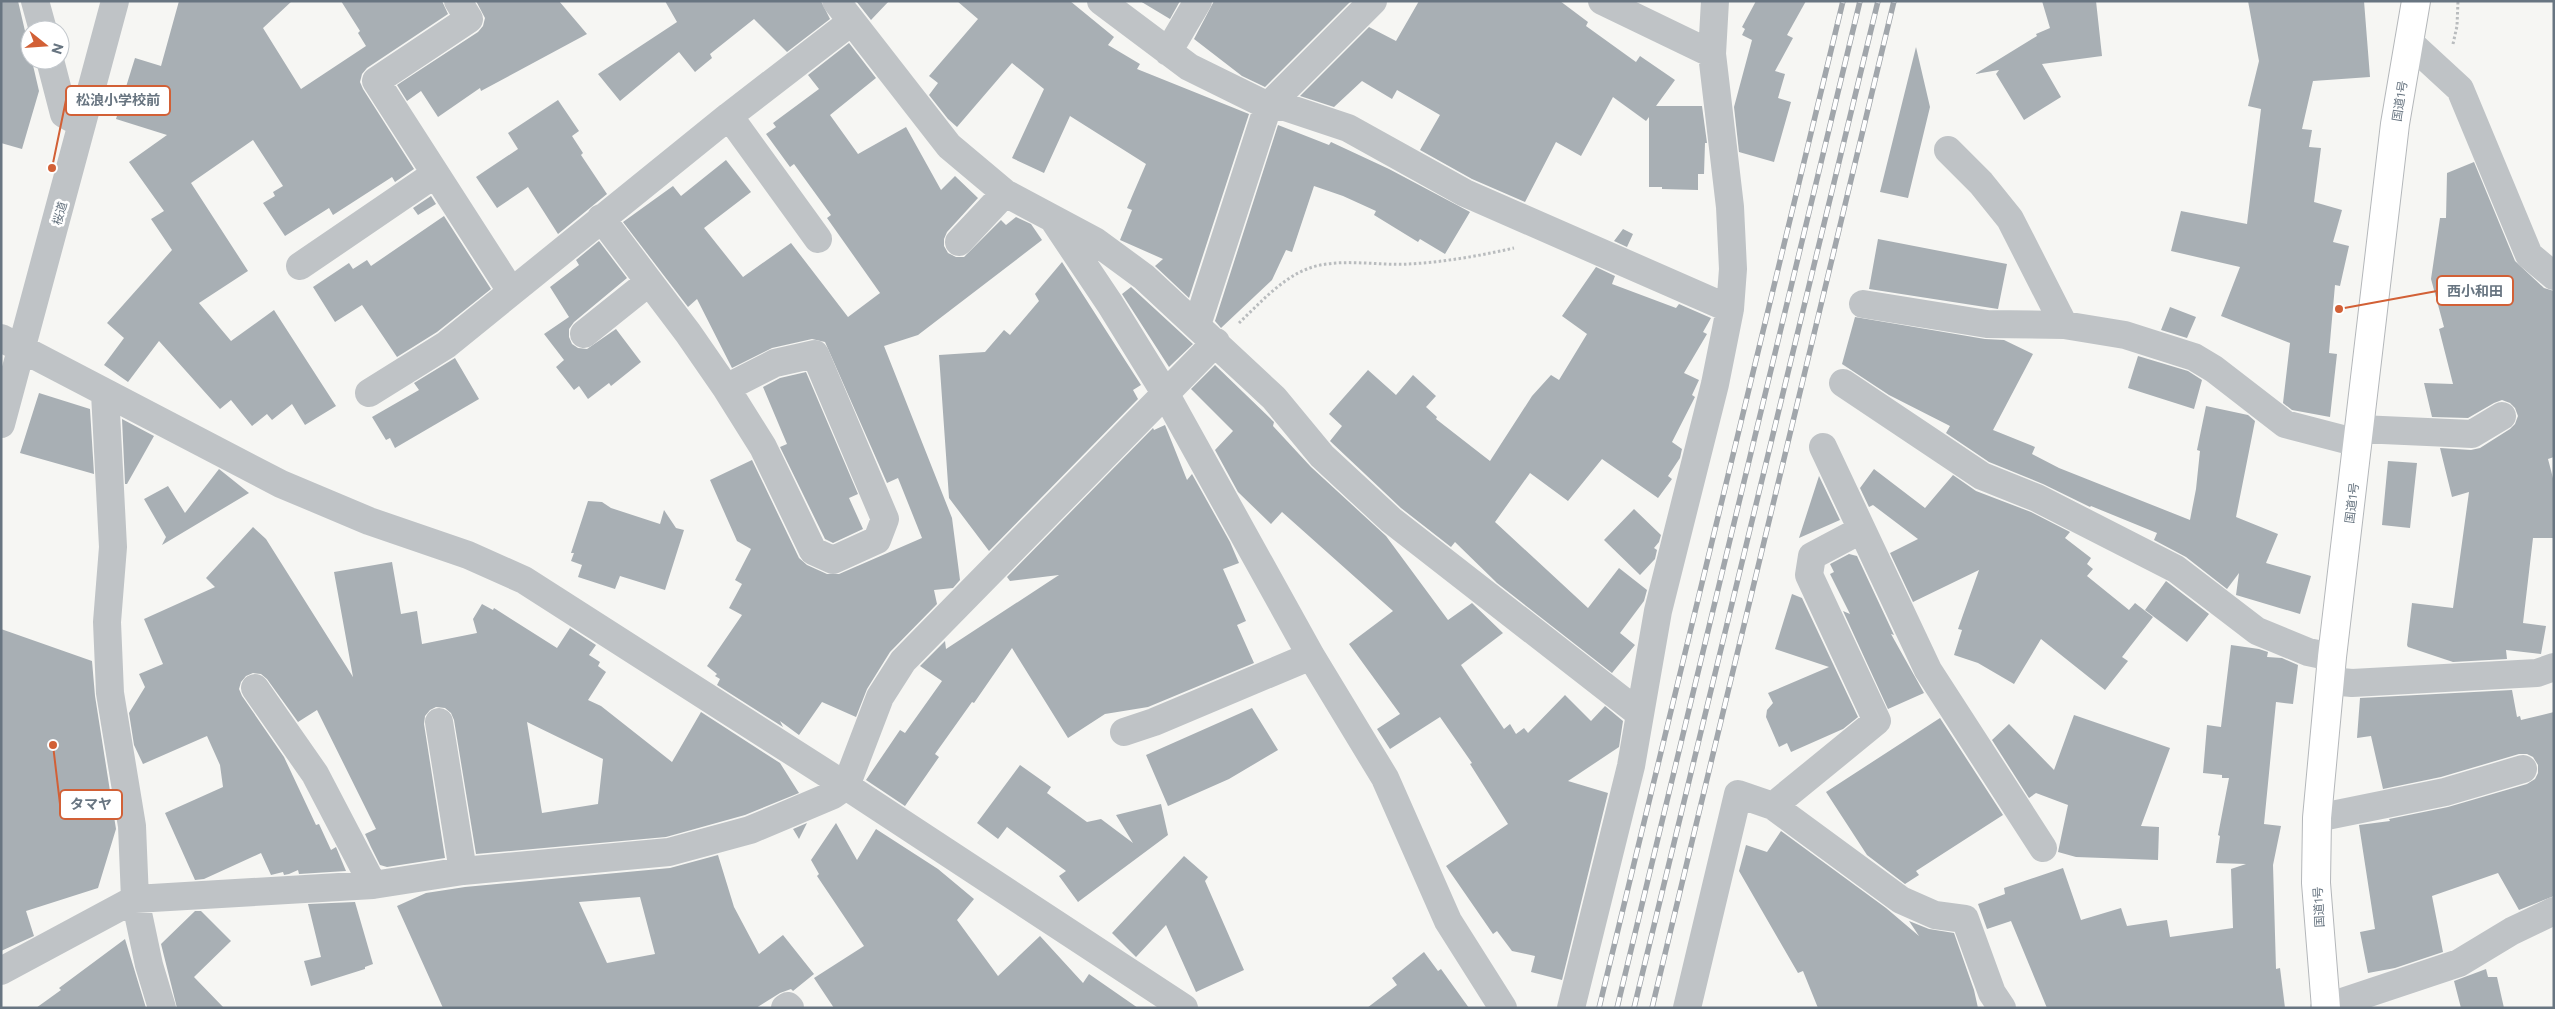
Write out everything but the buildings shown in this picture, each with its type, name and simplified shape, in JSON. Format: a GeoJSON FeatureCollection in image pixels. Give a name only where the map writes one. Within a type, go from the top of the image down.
{"type":"FeatureCollection","features":[{"type":"Feature","properties":{"kind":"highway","name":"国道1号"},"geometry":{"type":"LineString","coordinates":[[2325,1008],[2316,883],[2317,818],[2331,669],[2395,124],[2416,1]]}},
{"type":"Feature","properties":{"kind":"street"},"geometry":{"type":"LineString","coordinates":[[36,1],[41,20]]}},
{"type":"Feature","properties":{"kind":"street","name":"桜道"},"geometry":{"type":"LineString","coordinates":[[1,424],[11,343],[82,124],[115,1]]}},
{"type":"Feature","properties":{"kind":"street"},"geometry":{"type":"LineString","coordinates":[[458,1],[469,19],[376,81],[511,291]]}},
{"type":"Feature","properties":{"kind":"street"},"geometry":{"type":"LineString","coordinates":[[1101,1],[1189,67],[1268,106],[1285,107],[1348,128],[1465,193],[1730,309]]}},
{"type":"Feature","properties":{"kind":"street"},"geometry":{"type":"LineString","coordinates":[[1168,52],[1198,1]]}},
{"type":"Feature","properties":{"kind":"street"},"geometry":{"type":"LineString","coordinates":[[1,971],[136,899],[373,885],[463,871],[669,852],[750,830],[833,795],[846,786],[880,697],[904,661],[1165,393],[1207,334],[1268,106],[1373,1]]}},
{"type":"Feature","properties":{"kind":"street"},"geometry":{"type":"LineString","coordinates":[[1602,1],[1712,54]]}},
{"type":"Feature","properties":{"kind":"street"},"geometry":{"type":"LineString","coordinates":[[1571,1008],[1631,766],[1658,612],[1715,384],[1730,309],[1734,269],[1730,207],[1712,54],[1715,1]]}},
{"type":"Feature","properties":{"kind":"street"},"geometry":{"type":"LineString","coordinates":[[369,393],[446,345],[601,218],[730,116],[844,12],[949,146],[1005,193],[1095,241],[1144,277],[1274,398],[1322,456],[1391,520],[1640,714]]}},
{"type":"Feature","properties":{"kind":"street"},"geometry":{"type":"LineString","coordinates":[[2409,42],[2460,89],[2529,255],[2554,276]]}},
{"type":"Feature","properties":{"kind":"street"},"geometry":{"type":"LineString","coordinates":[[53,70],[64,114],[82,124]]}},
{"type":"Feature","properties":{"kind":"street"},"geometry":{"type":"LineString","coordinates":[[730,116],[818,239]]}},
{"type":"Feature","properties":{"kind":"street"},"geometry":{"type":"LineString","coordinates":[[1948,150],[1981,183],[2010,219],[2064,325]]}},
{"type":"Feature","properties":{"kind":"street"},"geometry":{"type":"LineString","coordinates":[[300,266],[435,174]]}},
{"type":"Feature","properties":{"kind":"street"},"geometry":{"type":"LineString","coordinates":[[959,242],[1005,193]]}},
{"type":"Feature","properties":{"kind":"street"},"geometry":{"type":"LineString","coordinates":[[601,218],[688,332],[726,388],[763,447],[814,551],[833,560],[877,540],[885,519],[815,354],[775,364],[726,388]]}},
{"type":"Feature","properties":{"kind":"street"},"geometry":{"type":"LineString","coordinates":[[1052,219],[1110,304],[1165,393],[1311,656],[1385,778],[1448,921],[1503,1008]]}},
{"type":"Feature","properties":{"kind":"street"},"geometry":{"type":"LineString","coordinates":[[584,334],[649,282]]}},
{"type":"Feature","properties":{"kind":"street"},"geometry":{"type":"LineString","coordinates":[[1863,304],[1986,324],[2064,325],[2125,335],[2194,357],[2214,368],[2285,424],[2359,436],[2472,434],[2502,416]]}},
{"type":"Feature","properties":{"kind":"street"},"geometry":{"type":"LineString","coordinates":[[11,343],[316,500],[369,521],[468,555],[524,580],[846,786],[1184,1008]]}},
{"type":"Feature","properties":{"kind":"street"},"geometry":{"type":"LineString","coordinates":[[1843,383],[1982,476],[2037,498],[2176,570],[2257,631],[2308,652],[2352,683],[2537,673],[2554,666]]}},
{"type":"Feature","properties":{"kind":"street"},"geometry":{"type":"LineString","coordinates":[[105,393],[113,547],[107,622],[110,693],[132,826],[136,899],[149,966],[162,1008]]}},
{"type":"Feature","properties":{"kind":"street"},"geometry":{"type":"LineString","coordinates":[[1823,447],[1928,670],[2043,848]]}},
{"type":"Feature","properties":{"kind":"street"},"geometry":{"type":"LineString","coordinates":[[1773,806],[1878,721],[1809,575],[1812,556],[1861,530]]}},
{"type":"Feature","properties":{"kind":"street"},"geometry":{"type":"LineString","coordinates":[[1124,732],[1154,722],[1311,656]]}},
{"type":"Feature","properties":{"kind":"street"},"geometry":{"type":"LineString","coordinates":[[255,688],[315,774],[373,885]]}},
{"type":"Feature","properties":{"kind":"street"},"geometry":{"type":"LineString","coordinates":[[439,722],[463,871]]}},
{"type":"Feature","properties":{"kind":"street"},"geometry":{"type":"LineString","coordinates":[[2317,818],[2445,792],[2523,769]]}},
{"type":"Feature","properties":{"kind":"street"},"geometry":{"type":"LineString","coordinates":[[1687,1008],[1738,794],[1773,806],[1901,900],[1935,915],[1965,919],[1992,993],[2002,1008]]}},
{"type":"Feature","properties":{"kind":"street"},"geometry":{"type":"LineString","coordinates":[[2325,1008],[2460,963],[2512,931],[2554,911]]}},
{"type":"Feature","properties":{"kind":"street"},"geometry":{"type":"LineString","coordinates":[[785,1008],[788,1006],[790,1008]]}},
{"type":"Feature","properties":{"kind":"path"},"geometry":{"type":"LineString","coordinates":[[2446,76],[2457,26],[2458,1]]}},
{"type":"Feature","properties":{"kind":"path"},"geometry":{"type":"LineString","coordinates":[[1207,334],[1292,276],[1309,268],[1331,264],[1408,264],[1470,258],[1518,247]]}},
{"type":"Feature","properties":{"kind":"railway"},"geometry":{"type":"LineString","coordinates":[[1599,1008],[1843,1]]}},
{"type":"Feature","properties":{"kind":"railway"},"geometry":{"type":"LineString","coordinates":[[1617,1008],[1860,1]]}},
{"type":"Feature","properties":{"kind":"railway"},"geometry":{"type":"LineString","coordinates":[[1634,1008],[1878,1]]}},
{"type":"Feature","properties":{"kind":"railway"},"geometry":{"type":"LineString","coordinates":[[1652,1008],[1894,1]]}},
{"type":"Feature","properties":{"kind":"place","name":"松浪小学校前"},"geometry":{"type":"Point","coordinates":[52,168]}},
{"type":"Feature","properties":{"kind":"place","name":"西小和田"},"geometry":{"type":"Point","coordinates":[2339,309]}},
{"type":"Feature","properties":{"kind":"place","name":"タマヤ"},"geometry":{"type":"Point","coordinates":[53,745]}}]}
